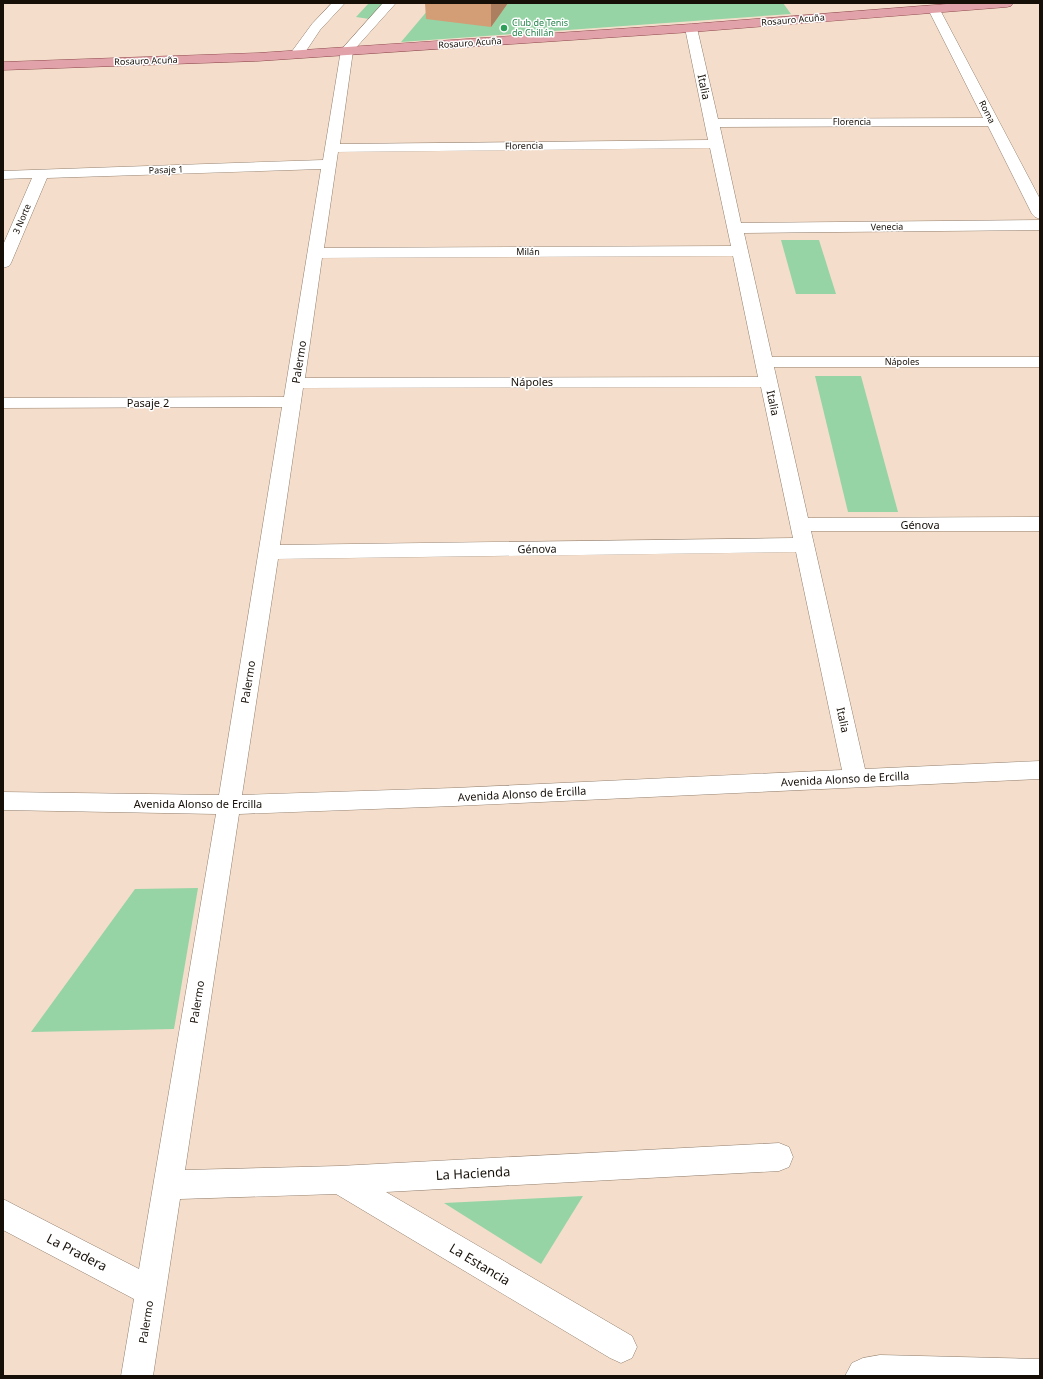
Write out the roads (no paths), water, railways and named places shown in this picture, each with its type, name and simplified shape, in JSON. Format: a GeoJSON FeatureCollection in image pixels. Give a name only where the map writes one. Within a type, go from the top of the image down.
{"type":"FeatureCollection","features":[{"type":"Feature","properties":{"kind":"main road","name":"Rosauro Acuña"},"geometry":{"type":"LineString","coordinates":[[3,66],[297,54],[691,28],[1007,3]]}},
{"type":"Feature","properties":{"kind":"street"},"geometry":{"type":"LineString","coordinates":[[297,54],[316,27],[339,3]]}},
{"type":"Feature","properties":{"kind":"street"},"geometry":{"type":"LineString","coordinates":[[347,50],[390,3]]}},
{"type":"Feature","properties":{"kind":"street","name":"Roma"},"geometry":{"type":"LineString","coordinates":[[934,9],[1040,214]]}},
{"type":"Feature","properties":{"kind":"street","name":"Italia"},"geometry":{"type":"LineString","coordinates":[[691,28],[855,778]]}},
{"type":"Feature","properties":{"kind":"street","name":"Palermo"},"geometry":{"type":"LineString","coordinates":[[137,1376],[229,805],[347,50]]}},
{"type":"Feature","properties":{"kind":"street","name":"Florencia"},"geometry":{"type":"LineString","coordinates":[[712,123],[992,122]]}},
{"type":"Feature","properties":{"kind":"street","name":"Florencia"},"geometry":{"type":"LineString","coordinates":[[331,156],[716,144]]}},
{"type":"Feature","properties":{"kind":"street","name":"Pasaje 1"},"geometry":{"type":"LineString","coordinates":[[3,175],[42,174],[331,156]]}},
{"type":"Feature","properties":{"kind":"street","name":"3 Norte"},"geometry":{"type":"LineString","coordinates":[[3,263],[42,174]]}},
{"type":"Feature","properties":{"kind":"street","name":"Venecia"},"geometry":{"type":"LineString","coordinates":[[735,228],[1040,225]]}},
{"type":"Feature","properties":{"kind":"street","name":"Milán"},"geometry":{"type":"LineString","coordinates":[[316,253],[740,251]]}},
{"type":"Feature","properties":{"kind":"street","name":"Nápoles"},"geometry":{"type":"LineString","coordinates":[[764,362],[1040,362]]}},
{"type":"Feature","properties":{"kind":"street","name":"Nápoles"},"geometry":{"type":"LineString","coordinates":[[295,383],[769,382]]}},
{"type":"Feature","properties":{"kind":"street","name":"Pasaje 2"},"geometry":{"type":"LineString","coordinates":[[3,403],[292,402]]}},
{"type":"Feature","properties":{"kind":"street","name":"Génova"},"geometry":{"type":"LineString","coordinates":[[800,526],[1040,524]]}},
{"type":"Feature","properties":{"kind":"street","name":"Génova"},"geometry":{"type":"LineString","coordinates":[[268,552],[804,546]]}},
{"type":"Feature","properties":{"kind":"street","name":"Avenida Alonso de Ercilla"},"geometry":{"type":"LineString","coordinates":[[3,801],[229,805],[454,797],[1040,770]]}},
{"type":"Feature","properties":{"kind":"street","name":"La Hacienda"},"geometry":{"type":"LineString","coordinates":[[168,1185],[338,1180],[779,1157]]}},
{"type":"Feature","properties":{"kind":"street","name":"La Estancia"},"geometry":{"type":"LineString","coordinates":[[338,1180],[621,1347]]}},
{"type":"Feature","properties":{"kind":"street","name":"La Pradera"},"geometry":{"type":"LineString","coordinates":[[3,1214],[151,1290]]}},
{"type":"Feature","properties":{"kind":"street"},"geometry":{"type":"LineString","coordinates":[[861,1376],[880,1371],[1040,1375]]}},
{"type":"Feature","properties":{"kind":"place","name":"Club de Tenis de Chillán"},"geometry":{"type":"Point","coordinates":[504,28]}}]}
